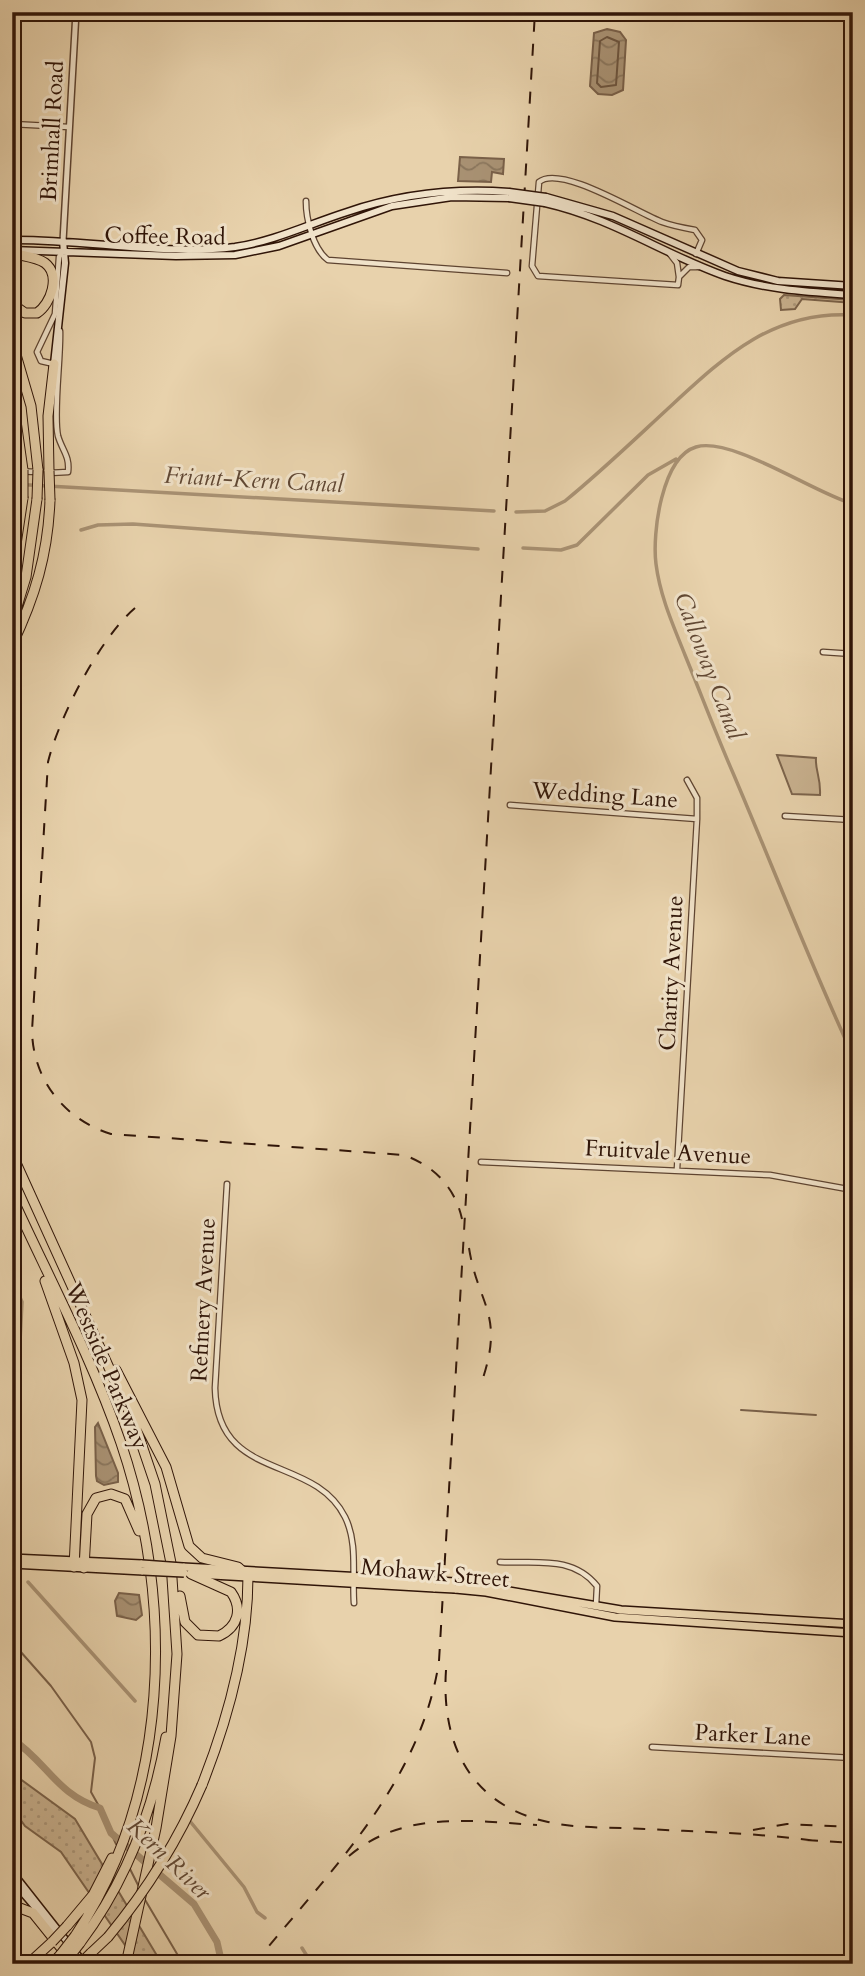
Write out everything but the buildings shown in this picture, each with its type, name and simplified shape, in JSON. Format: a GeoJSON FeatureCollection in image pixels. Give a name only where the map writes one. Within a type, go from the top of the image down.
{"type":"FeatureCollection","features":[{"type":"Feature","properties":{"kind":"highway"},"geometry":{"type":"LineString","coordinates":[[12,252],[44,262],[51,270],[53,280],[49,302],[37,313],[24,313],[12,304]]}},
{"type":"Feature","properties":{"kind":"highway"},"geometry":{"type":"LineString","coordinates":[[12,341],[31,406],[38,470],[29,565],[12,623]]}},
{"type":"Feature","properties":{"kind":"highway"},"geometry":{"type":"LineString","coordinates":[[12,645],[35,596],[43,568],[50,500],[48,416],[57,362]]}},
{"type":"Feature","properties":{"kind":"highway"},"geometry":{"type":"LineString","coordinates":[[12,393],[22,446],[18,470],[23,498],[12,571]]}},
{"type":"Feature","properties":{"kind":"highway"},"geometry":{"type":"LineString","coordinates":[[12,416],[17,441],[22,446]]}},
{"type":"Feature","properties":{"kind":"highway","name":"Westside Parkway"},"geometry":{"type":"LineString","coordinates":[[12,1154],[135,1424],[155,1484],[171,1563],[176,1638]]}},
{"type":"Feature","properties":{"kind":"highway","name":"Westside Parkway"},"geometry":{"type":"LineString","coordinates":[[12,1196],[106,1402],[125,1456],[147,1547],[154,1619],[153,1700],[144,1766],[137,1799],[94,1908]]}},
{"type":"Feature","properties":{"kind":"highway"},"geometry":{"type":"LineString","coordinates":[[23,1220],[72,1356],[81,1392],[79,1565]]}},
{"type":"Feature","properties":{"kind":"highway"},"geometry":{"type":"LineString","coordinates":[[52,1964],[72,1962],[91,1953],[108,1937],[163,1861],[202,1785],[232,1695],[242,1642],[247,1574],[201,1558],[189,1546],[162,1457],[94,1332]]}},
{"type":"Feature","properties":{"kind":"highway"},"geometry":{"type":"LineString","coordinates":[[155,1484],[170,1535],[185,1622],[192,1631],[204,1637],[225,1633],[237,1618],[235,1598],[222,1585],[186,1571]]}},
{"type":"Feature","properties":{"kind":"highway"},"geometry":{"type":"LineString","coordinates":[[79,1565],[90,1506],[104,1495],[123,1498],[131,1507],[139,1530],[154,1619]]}},
{"type":"Feature","properties":{"kind":"highway"},"geometry":{"type":"LineString","coordinates":[[72,1962],[77,1940],[94,1908],[124,1871],[147,1814],[164,1744],[176,1638]]}},
{"type":"Feature","properties":{"kind":"highway"},"geometry":{"type":"LineString","coordinates":[[127,1959],[156,1828],[173,1724],[176,1638]]}},
{"type":"Feature","properties":{"kind":"highway"},"geometry":{"type":"LineString","coordinates":[[12,1905],[33,1913],[72,1962]]}},
{"type":"Feature","properties":{"kind":"highway"},"geometry":{"type":"LineString","coordinates":[[28,1964],[67,1926],[94,1908]]}},
{"type":"Feature","properties":{"kind":"main road","name":"Coffee Road"},"geometry":{"type":"LineString","coordinates":[[12,240],[216,248],[257,243],[372,204],[412,195],[451,191],[545,200],[613,216],[738,271],[778,281],[853,286]]}},
{"type":"Feature","properties":{"kind":"main road","name":"Coffee Road"},"geometry":{"type":"LineString","coordinates":[[12,252],[63,251],[216,257],[264,250],[374,211],[413,202],[452,197],[509,195]]}},
{"type":"Feature","properties":{"kind":"main road","name":"Coffee Road"},"geometry":{"type":"LineString","coordinates":[[545,200],[610,222],[704,267],[736,279],[777,289],[853,295]]}},
{"type":"Feature","properties":{"kind":"main road","name":"Brimhall Road"},"geometry":{"type":"LineString","coordinates":[[57,362],[65,263],[63,240]]}},
{"type":"Feature","properties":{"kind":"main road"},"geometry":{"type":"LineString","coordinates":[[216,257],[220,252],[254,248],[257,243]]}},
{"type":"Feature","properties":{"kind":"main road"},"geometry":{"type":"LineString","coordinates":[[134,253],[137,250],[164,247]]}},
{"type":"Feature","properties":{"kind":"main road","name":"Mohawk Street"},"geometry":{"type":"LineString","coordinates":[[12,1558],[79,1565]]}},
{"type":"Feature","properties":{"kind":"main road","name":"Mohawk Street"},"geometry":{"type":"LineString","coordinates":[[12,1564],[353,1576],[456,1586],[596,1607],[853,1624]]}},
{"type":"Feature","properties":{"kind":"main road","name":"Mohawk Street"},"geometry":{"type":"LineString","coordinates":[[247,1574],[353,1585],[435,1584]]}},
{"type":"Feature","properties":{"kind":"main road","name":"Mohawk Street"},"geometry":{"type":"LineString","coordinates":[[456,1586],[615,1617],[853,1633]]}},
{"type":"Feature","properties":{"kind":"main road"},"geometry":{"type":"LineString","coordinates":[[701,1623],[732,1621],[732,1616]]}},
{"type":"Feature","properties":{"kind":"main road"},"geometry":{"type":"LineString","coordinates":[[12,1872],[72,1962]]}},
{"type":"Feature","properties":{"kind":"main road"},"geometry":{"type":"LineString","coordinates":[[12,1880],[72,1962]]}},
{"type":"Feature","properties":{"kind":"street","name":"Brimhall Road"},"geometry":{"type":"LineString","coordinates":[[63,240],[76,12]]}},
{"type":"Feature","properties":{"kind":"street"},"geometry":{"type":"LineString","coordinates":[[12,124],[69,127]]}},
{"type":"Feature","properties":{"kind":"street"},"geometry":{"type":"LineString","coordinates":[[661,247],[676,260],[678,285],[538,276],[532,266],[539,182],[549,177],[570,182],[614,198],[662,222],[695,230],[702,240],[696,254]]}},
{"type":"Feature","properties":{"kind":"street"},"geometry":{"type":"LineString","coordinates":[[306,201],[306,215],[321,253],[335,261],[507,273]]}},
{"type":"Feature","properties":{"kind":"street","name":"Brimhall Road"},"geometry":{"type":"LineString","coordinates":[[18,470],[68,472],[67,453],[58,435],[60,377],[57,362],[41,361],[37,352],[55,314],[59,257],[63,251]]}},
{"type":"Feature","properties":{"kind":"street"},"geometry":{"type":"LineString","coordinates":[[678,277],[689,267],[704,267]]}},
{"type":"Feature","properties":{"kind":"street"},"geometry":{"type":"LineString","coordinates":[[823,652],[853,654]]}},
{"type":"Feature","properties":{"kind":"street","name":"Charity Avenue"},"geometry":{"type":"LineString","coordinates":[[677,1169],[697,819],[697,797],[687,780]]}},
{"type":"Feature","properties":{"kind":"street","name":"Wedding Lane"},"geometry":{"type":"LineString","coordinates":[[510,805],[697,819]]}},
{"type":"Feature","properties":{"kind":"street"},"geometry":{"type":"LineString","coordinates":[[785,816],[853,820]]}},
{"type":"Feature","properties":{"kind":"street","name":"Fruitvale Avenue"},"geometry":{"type":"LineString","coordinates":[[481,1162],[677,1169],[779,1176],[853,1190]]}},
{"type":"Feature","properties":{"kind":"street","name":"Refinery Avenue"},"geometry":{"type":"LineString","coordinates":[[227,1184],[215,1388],[217,1408],[227,1432],[242,1450],[264,1464],[317,1485],[338,1506],[349,1530],[354,1603]]}},
{"type":"Feature","properties":{"kind":"street"},"geometry":{"type":"LineString","coordinates":[[500,1562],[572,1565],[587,1573],[597,1586],[596,1607]]}},
{"type":"Feature","properties":{"kind":"street","name":"Parker Lane"},"geometry":{"type":"LineString","coordinates":[[652,1747],[853,1758]]}},
{"type":"Feature","properties":{"kind":"shaded area"},"geometry":{"type":"Polygon","coordinates":[[[784,295],[853,300],[853,303],[802,299],[795,309],[781,310],[780,299],[784,295]]]}},
{"type":"Feature","properties":{"kind":"shaded area"},"geometry":{"type":"Polygon","coordinates":[[[777,755],[816,758],[820,795],[792,794],[777,755]]]}},
{"type":"Feature","properties":{"kind":"shaded area"},"geometry":{"type":"Polygon","coordinates":[[[12,1773],[75,1819],[162,1964],[138,1964],[61,1852],[25,1826],[12,1808],[12,1773]]]}},
{"type":"Feature","properties":{"kind":"water"},"geometry":{"type":"Polygon","coordinates":[[[607,29],[620,32],[626,40],[623,90],[612,95],[598,94],[590,86],[594,33],[607,29]]]}},
{"type":"Feature","properties":{"kind":"water"},"geometry":{"type":"Polygon","coordinates":[[[460,157],[504,159],[503,174],[492,172],[491,182],[458,181],[460,157]]]}},
{"type":"Feature","properties":{"kind":"water"},"geometry":{"type":"Polygon","coordinates":[[[98,1423],[118,1473],[118,1482],[104,1485],[97,1481],[95,1427],[98,1423]]]}},
{"type":"Feature","properties":{"kind":"water"},"geometry":{"type":"Polygon","coordinates":[[[119,1593],[139,1595],[142,1615],[136,1620],[117,1616],[115,1601],[119,1593]]]}},
{"type":"Feature","properties":{"kind":"waterway","name":"Friant-Kern Canal"},"geometry":{"type":"LineString","coordinates":[[516,512],[545,511],[565,501],[693,386],[754,339],[799,320],[825,315],[853,315]]}},
{"type":"Feature","properties":{"kind":"waterway","name":"Calloway Canal"},"geometry":{"type":"LineString","coordinates":[[853,504],[751,457],[711,446],[696,447],[684,454],[667,480],[658,516],[655,550],[661,587],[676,633],[853,1056]]}},
{"type":"Feature","properties":{"kind":"waterway"},"geometry":{"type":"LineString","coordinates":[[523,548],[561,550],[577,545],[648,475],[676,459]]}},
{"type":"Feature","properties":{"kind":"waterway","name":"Friant-Kern Canal"},"geometry":{"type":"LineString","coordinates":[[12,484],[494,511]]}},
{"type":"Feature","properties":{"kind":"waterway"},"geometry":{"type":"LineString","coordinates":[[81,530],[98,525],[133,524],[478,549]]}},
{"type":"Feature","properties":{"kind":"waterway"},"geometry":{"type":"LineString","coordinates":[[12,1279],[22,1302],[12,1502]]}},
{"type":"Feature","properties":{"kind":"waterway"},"geometry":{"type":"LineString","coordinates":[[741,1410],[816,1415]]}},
{"type":"Feature","properties":{"kind":"waterway"},"geometry":{"type":"LineString","coordinates":[[28,1582],[135,1701]]}},
{"type":"Feature","properties":{"kind":"waterway"},"geometry":{"type":"LineString","coordinates":[[12,1642],[51,1686],[91,1742],[95,1758],[91,1792],[100,1808]]}},
{"type":"Feature","properties":{"kind":"waterway","name":"Kern River"},"geometry":{"type":"LineString","coordinates":[[12,1739],[73,1795],[100,1808],[111,1833],[194,1904],[217,1942],[222,1964]]}},
{"type":"Feature","properties":{"kind":"waterway"},"geometry":{"type":"LineString","coordinates":[[189,1820],[244,1887],[257,1912],[265,1918]]}},
{"type":"Feature","properties":{"kind":"waterway","name":"Kern River"},"geometry":{"type":"LineString","coordinates":[[111,1833],[116,1844]]}},
{"type":"Feature","properties":{"kind":"waterway"},"geometry":{"type":"LineString","coordinates":[[129,1867],[139,1887]]}},
{"type":"Feature","properties":{"kind":"waterway"},"geometry":{"type":"LineString","coordinates":[[144,1898],[183,1964]]}},
{"type":"Feature","properties":{"kind":"waterway"},"geometry":{"type":"LineString","coordinates":[[302,1948],[312,1964]]}},
{"type":"Feature","properties":{"kind":"railway"},"geometry":{"type":"LineString","coordinates":[[254,1964],[341,1860],[392,1786],[413,1747],[429,1705],[439,1661],[535,12]]}},
{"type":"Feature","properties":{"kind":"railway"},"geometry":{"type":"LineString","coordinates":[[135,608],[108,638],[82,679],[61,723],[48,762],[32,1031],[38,1066],[45,1081],[55,1096],[79,1119],[111,1134],[404,1155],[425,1165],[442,1179],[454,1197],[462,1219]]}},
{"type":"Feature","properties":{"kind":"railway"},"geometry":{"type":"LineString","coordinates":[[469,1248],[490,1323],[489,1356],[483,1378]]}},
{"type":"Feature","properties":{"kind":"railway"},"geometry":{"type":"LineString","coordinates":[[446,1670],[449,1723],[466,1767],[480,1786],[498,1801],[521,1814],[572,1826],[730,1833],[816,1841]]}},
{"type":"Feature","properties":{"kind":"railway"},"geometry":{"type":"LineString","coordinates":[[349,1856],[370,1841],[415,1825],[464,1821],[537,1825]]}},
{"type":"Feature","properties":{"kind":"railway"},"geometry":{"type":"LineString","coordinates":[[753,1830],[787,1824],[850,1827]]}},
{"type":"Feature","properties":{"kind":"railway"},"geometry":{"type":"LineString","coordinates":[[806,1840],[853,1843]]}}]}
